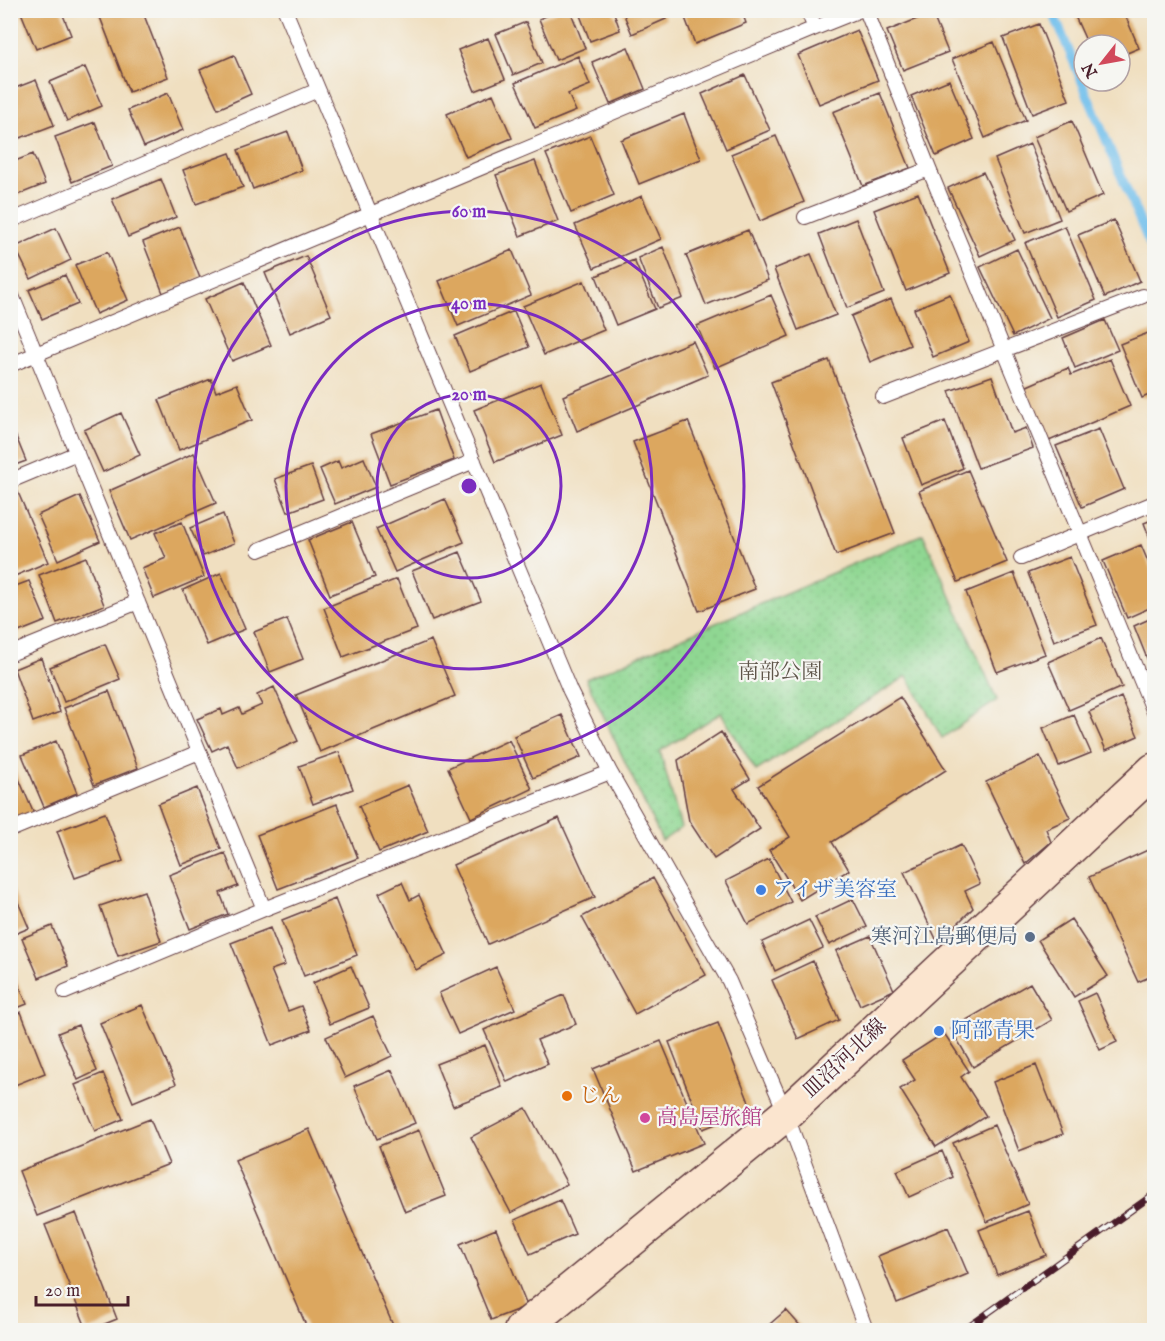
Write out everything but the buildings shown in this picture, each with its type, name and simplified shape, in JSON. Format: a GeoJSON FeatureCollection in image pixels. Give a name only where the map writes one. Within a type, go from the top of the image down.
{"type":"FeatureCollection","features":[{"type":"Feature","properties":{"kind":"main road","name":"皿沼河北線"},"geometry":{"type":"LineString","coordinates":[[522,1330],[786,1114],[1155,770]]}},
{"type":"Feature","properties":{"kind":"lane"},"geometry":{"type":"LineString","coordinates":[[285,10],[570,691],[610,772],[729,981],[786,1114],[866,1330]]}},
{"type":"Feature","properties":{"kind":"lane"},"geometry":{"type":"LineString","coordinates":[[807,10],[814,28]]}},
{"type":"Feature","properties":{"kind":"lane"},"geometry":{"type":"LineString","coordinates":[[10,365],[860,10]]}},
{"type":"Feature","properties":{"kind":"lane"},"geometry":{"type":"LineString","coordinates":[[866,10],[929,169],[1155,712]]}},
{"type":"Feature","properties":{"kind":"lane"},"geometry":{"type":"LineString","coordinates":[[10,221],[318,90]]}},
{"type":"Feature","properties":{"kind":"lane"},"geometry":{"type":"LineString","coordinates":[[805,217],[929,169]]}},
{"type":"Feature","properties":{"kind":"lane"},"geometry":{"type":"LineString","coordinates":[[10,291],[264,909]]}},
{"type":"Feature","properties":{"kind":"lane"},"geometry":{"type":"LineString","coordinates":[[883,397],[1143,296]]}},
{"type":"Feature","properties":{"kind":"lane"},"geometry":{"type":"LineString","coordinates":[[10,481],[77,453]]}},
{"type":"Feature","properties":{"kind":"lane"},"geometry":{"type":"LineString","coordinates":[[259,550],[474,461]]}},
{"type":"Feature","properties":{"kind":"lane"},"geometry":{"type":"LineString","coordinates":[[1021,558],[1155,503]]}},
{"type":"Feature","properties":{"kind":"lane"},"geometry":{"type":"LineString","coordinates":[[10,654],[138,602]]}},
{"type":"Feature","properties":{"kind":"lane"},"geometry":{"type":"LineString","coordinates":[[10,830],[199,752]]}},
{"type":"Feature","properties":{"kind":"lane"},"geometry":{"type":"LineString","coordinates":[[65,992],[264,909],[610,772]]}},
{"type":"Feature","properties":{"kind":"green space","name":"南部公園"},"geometry":{"type":"Polygon","coordinates":[[[923,534],[997,700],[942,738],[907,676],[756,771],[721,713],[660,751],[681,828],[662,841],[586,679],[923,534]]]}},
{"type":"Feature","properties":{"kind":"waterway"},"geometry":{"type":"LineString","coordinates":[[1052,10],[1154,255]]}},
{"type":"Feature","properties":{"kind":"railway"},"geometry":{"type":"LineString","coordinates":[[964,1330],[1154,1194]]}},
{"type":"Feature","properties":{"kind":"place","name":"アイザ美容室"},"geometry":{"type":"Point","coordinates":[761,890]}},
{"type":"Feature","properties":{"kind":"place","name":"寒河江島郵便局"},"geometry":{"type":"Point","coordinates":[1030,937]}},
{"type":"Feature","properties":{"kind":"place","name":"阿部青果"},"geometry":{"type":"Point","coordinates":[939,1031]}},
{"type":"Feature","properties":{"kind":"place","name":"じん"},"geometry":{"type":"Point","coordinates":[567,1096]}},
{"type":"Feature","properties":{"kind":"place","name":"高島屋旅館"},"geometry":{"type":"Point","coordinates":[645,1118]}}]}
